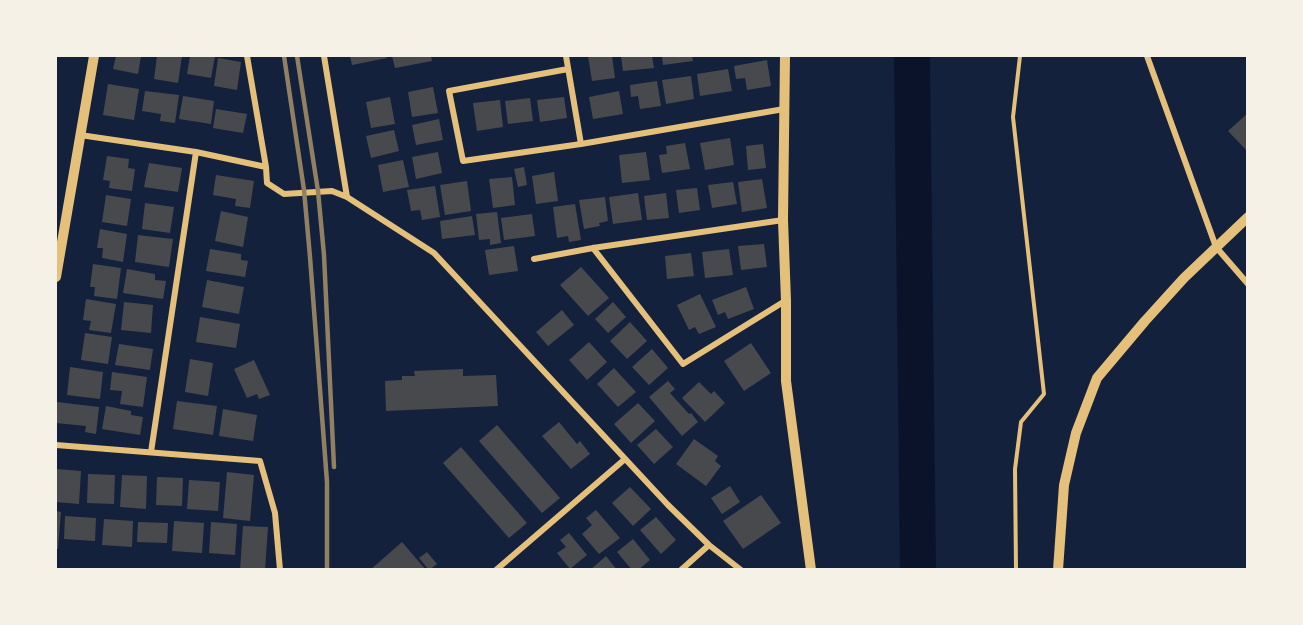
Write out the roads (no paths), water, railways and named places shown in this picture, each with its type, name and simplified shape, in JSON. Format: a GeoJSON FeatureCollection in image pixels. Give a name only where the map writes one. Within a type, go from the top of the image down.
{"type":"FeatureCollection","features":[{"type":"Feature","properties":{"kind":"street"},"geometry":{"type":"LineString","coordinates":[[56,277],[94,56]]}},
{"type":"Feature","properties":{"kind":"street"},"geometry":{"type":"LineString","coordinates":[[247,56],[267,183],[284,194],[332,191],[347,197],[434,253],[668,505],[709,545],[741,570]]}},
{"type":"Feature","properties":{"kind":"street"},"geometry":{"type":"LineString","coordinates":[[324,56],[347,197]]}},
{"type":"Feature","properties":{"kind":"street"},"geometry":{"type":"LineString","coordinates":[[566,56],[581,144]]}},
{"type":"Feature","properties":{"kind":"street"},"geometry":{"type":"LineString","coordinates":[[784,56],[783,220],[786,381],[811,570]]}},
{"type":"Feature","properties":{"kind":"street"},"geometry":{"type":"LineString","coordinates":[[1146,56],[1215,247],[1248,284]]}},
{"type":"Feature","properties":{"kind":"street"},"geometry":{"type":"LineString","coordinates":[[568,69],[449,91],[463,161],[581,144],[784,109]]}},
{"type":"Feature","properties":{"kind":"street"},"geometry":{"type":"LineString","coordinates":[[80,135],[196,152],[266,167]]}},
{"type":"Feature","properties":{"kind":"street"},"geometry":{"type":"LineString","coordinates":[[151,452],[196,152]]}},
{"type":"Feature","properties":{"kind":"street"},"geometry":{"type":"LineString","coordinates":[[1058,570],[1064,484],[1076,433],[1097,378],[1145,321],[1215,247],[1248,217]]}},
{"type":"Feature","properties":{"kind":"street"},"geometry":{"type":"LineString","coordinates":[[534,259],[783,220]]}},
{"type":"Feature","properties":{"kind":"street"},"geometry":{"type":"LineString","coordinates":[[594,248],[683,364],[786,301]]}},
{"type":"Feature","properties":{"kind":"street"},"geometry":{"type":"LineString","coordinates":[[56,445],[260,461],[275,513],[280,570]]}},
{"type":"Feature","properties":{"kind":"street"},"geometry":{"type":"LineString","coordinates":[[496,570],[625,459]]}},
{"type":"Feature","properties":{"kind":"street"},"geometry":{"type":"LineString","coordinates":[[681,570],[709,545]]}},
{"type":"Feature","properties":{"kind":"waterway"},"geometry":{"type":"LineString","coordinates":[[912,56],[918,570]]}},
{"type":"Feature","properties":{"kind":"railway"},"geometry":{"type":"LineString","coordinates":[[284,56],[304,190],[310,257],[327,482],[327,570]]}},
{"type":"Feature","properties":{"kind":"railway"},"geometry":{"type":"LineString","coordinates":[[297,56],[318,191],[324,255],[334,467]]}}]}
